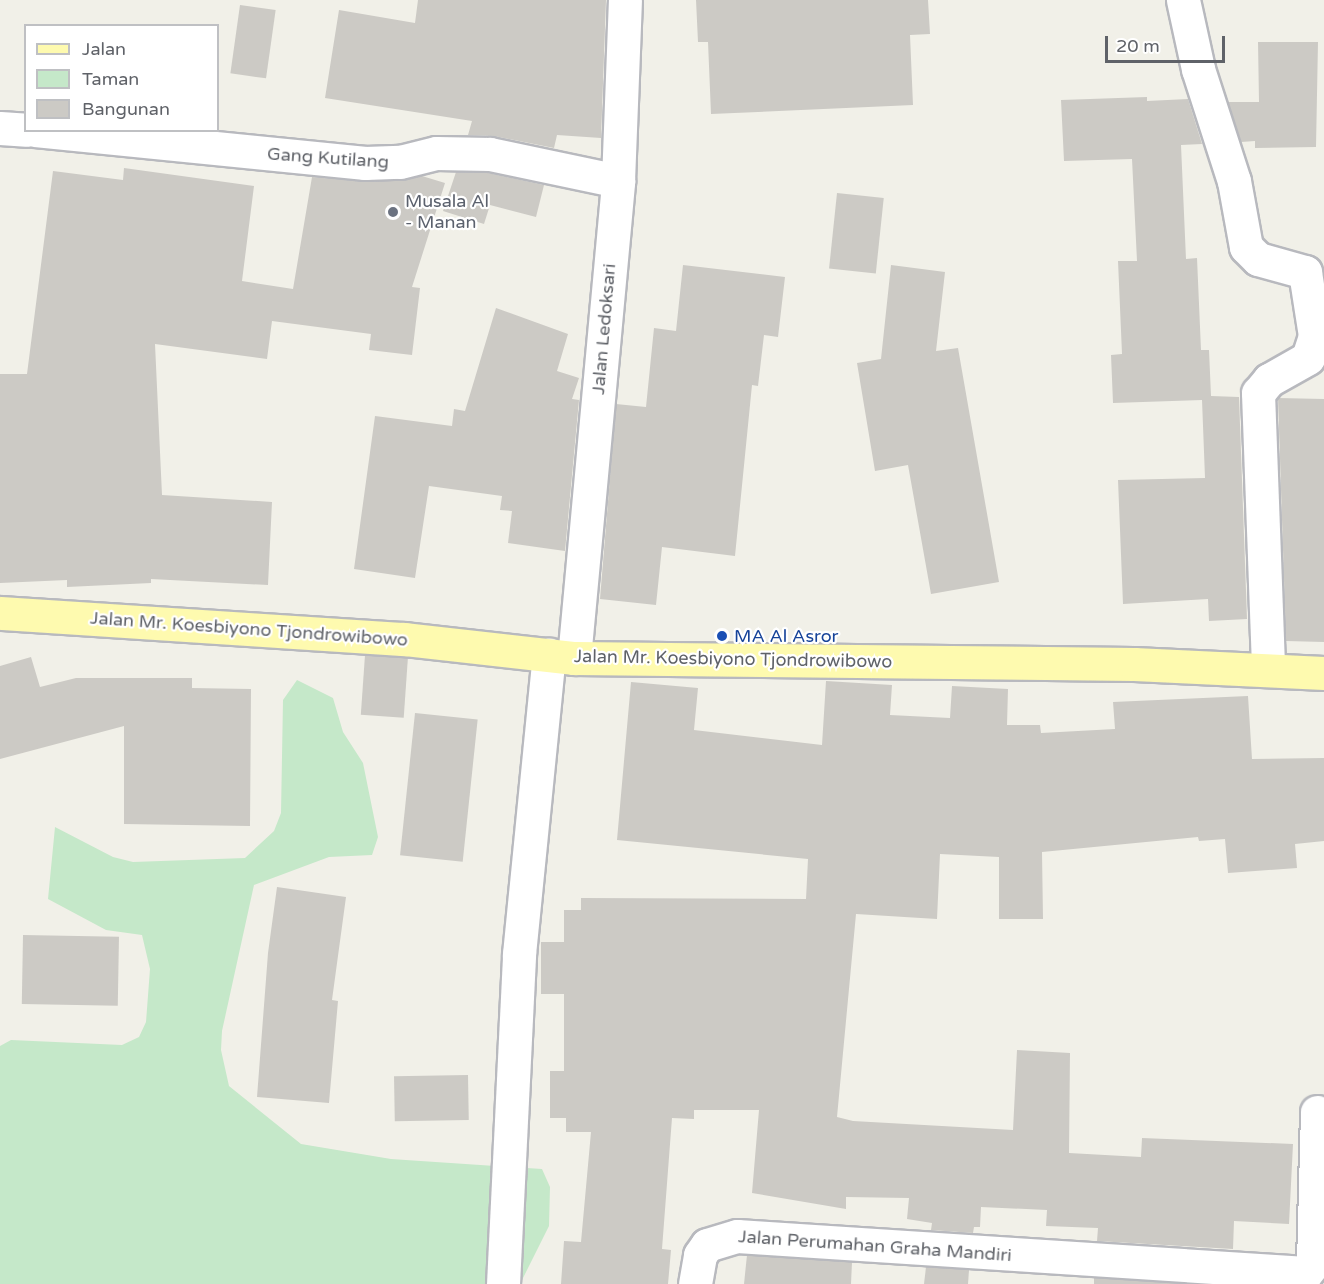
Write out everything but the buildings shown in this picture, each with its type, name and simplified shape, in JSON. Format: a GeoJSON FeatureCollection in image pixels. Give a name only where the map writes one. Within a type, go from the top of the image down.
{"type":"FeatureCollection","features":[{"type":"Feature","properties":{"kind":"main road","name":"Jalan Mr. Koesbiyono Tjondrowibowo"},"geometry":{"type":"LineString","coordinates":[[0,613],[404,639],[562,656],[1134,664],[1324,673]]}},
{"type":"Feature","properties":{"kind":"street","name":"Jalan Ledoksari"},"geometry":{"type":"LineString","coordinates":[[503,1284],[519,954],[562,656],[618,181],[625,0]]}},
{"type":"Feature","properties":{"kind":"street"},"geometry":{"type":"LineString","coordinates":[[1183,0],[1198,69],[1234,181],[1246,247],[1258,259],[1314,271],[1315,336],[1308,358],[1269,380],[1258,393],[1268,670]]}},
{"type":"Feature","properties":{"kind":"street"},"geometry":{"type":"LineString","coordinates":[[0,128],[24,130]]}},
{"type":"Feature","properties":{"kind":"street","name":"Gang Kutilang"},"geometry":{"type":"LineString","coordinates":[[55,132],[365,163],[400,162],[436,153],[490,154],[618,181]]}},
{"type":"Feature","properties":{"kind":"street","name":"Jalan Perumahan Graha Mandiri"},"geometry":{"type":"LineString","coordinates":[[695,1284],[700,1255],[707,1245],[737,1236],[1050,1271],[1278,1278],[1306,1273],[1313,1264],[1317,1112]]}},
{"type":"Feature","properties":{"kind":"green space"},"geometry":{"type":"Polygon","coordinates":[[[297,680],[333,698],[343,732],[363,763],[378,837],[372,855],[329,857],[254,885],[222,1031],[221,1050],[229,1086],[301,1144],[391,1159],[542,1169],[550,1187],[549,1226],[520,1284],[0,1284],[0,1046],[11,1040],[122,1045],[139,1037],[146,1022],[150,969],[142,935],[106,930],[48,899],[55,827],[113,857],[133,862],[245,858],[274,831],[281,813],[283,700],[297,680]]]}},
{"type":"Feature","properties":{"kind":"place","name":"Musala Al - Manan"},"geometry":{"type":"Point","coordinates":[393,212]}},
{"type":"Feature","properties":{"kind":"place","name":"MA Al Asror"},"geometry":{"type":"Point","coordinates":[722,636]}}]}
